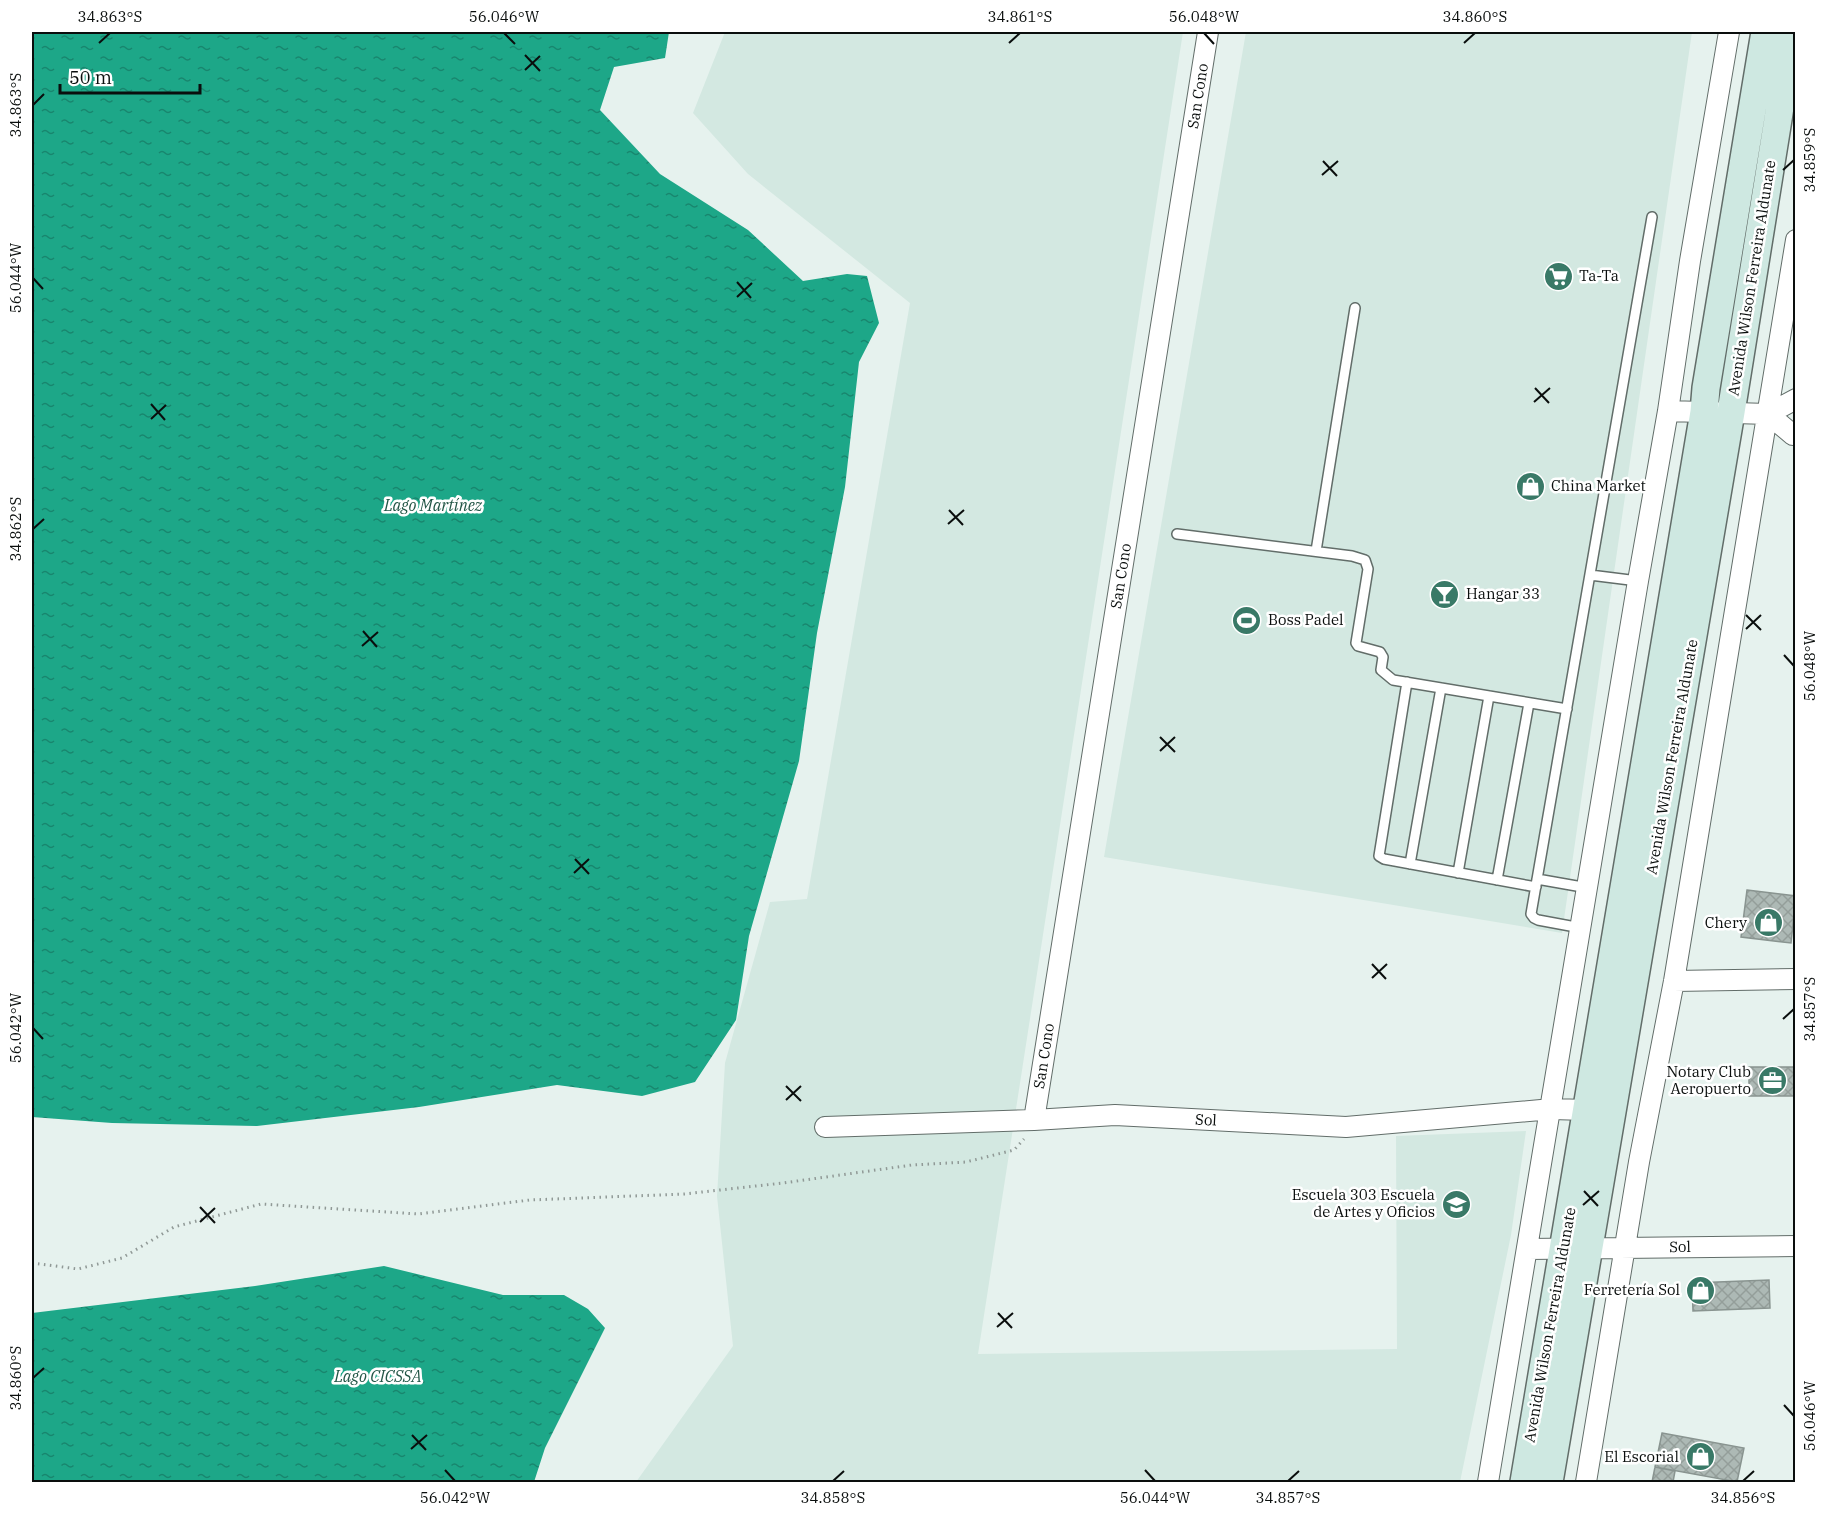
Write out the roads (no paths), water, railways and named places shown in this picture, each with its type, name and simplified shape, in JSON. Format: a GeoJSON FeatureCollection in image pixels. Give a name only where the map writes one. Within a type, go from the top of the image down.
{"type":"FeatureCollection","features":[{"type":"Feature","properties":{"kind":"main road","name":"Avenida Wilson Ferreira Aldunate"},"geometry":{"type":"LineString","coordinates":[[1549,1482],[1576,1248],[1586,1110],[1766,32]]}},
{"type":"Feature","properties":{"kind":"main road","name":"Avenida Wilson Ferreira Aldunate"},"geometry":{"type":"LineString","coordinates":[[1524,1482],[1576,1248],[1731,412],[1792,32]]}},
{"type":"Feature","properties":{"kind":"street","name":"San Cono"},"geometry":{"type":"LineString","coordinates":[[1034,1120],[1208,32]]}},
{"type":"Feature","properties":{"kind":"street"},"geometry":{"type":"LineString","coordinates":[[1488,1482],[1552,1109],[1729,32]]}},
{"type":"Feature","properties":{"kind":"street"},"geometry":{"type":"LineString","coordinates":[[1586,1482],[1639,1162],[1674,981],[1796,240]]}},
{"type":"Feature","properties":{"kind":"street"},"geometry":{"type":"LineString","coordinates":[[1668,411],[1768,414],[1796,399]]}},
{"type":"Feature","properties":{"kind":"street"},"geometry":{"type":"LineString","coordinates":[[1768,414],[1792,435],[1796,435]]}},
{"type":"Feature","properties":{"kind":"street"},"geometry":{"type":"LineString","coordinates":[[1674,981],[1796,979]]}},
{"type":"Feature","properties":{"kind":"street","name":"Sol"},"geometry":{"type":"LineString","coordinates":[[825,1127],[1115,1115],[1346,1127],[1552,1109],[1586,1110]]}},
{"type":"Feature","properties":{"kind":"street","name":"Sol"},"geometry":{"type":"LineString","coordinates":[[1528,1249],[1796,1246]]}},
{"type":"Feature","properties":{"kind":"lane"},"geometry":{"type":"LineString","coordinates":[[1581,928],[1534,918],[1531,914],[1652,217]]}},
{"type":"Feature","properties":{"kind":"lane"},"geometry":{"type":"LineString","coordinates":[[1316,551],[1354,308]]}},
{"type":"Feature","properties":{"kind":"lane"},"geometry":{"type":"LineString","coordinates":[[1178,534],[1352,556],[1365,560],[1368,569],[1356,643],[1358,646],[1380,652],[1383,657],[1381,670],[1386,676],[1393,680],[1567,709]]}},
{"type":"Feature","properties":{"kind":"lane"},"geometry":{"type":"LineString","coordinates":[[1590,575],[1638,580]]}},
{"type":"Feature","properties":{"kind":"lane"},"geometry":{"type":"LineString","coordinates":[[1407,682],[1379,856],[1384,859],[1497,880],[1588,888]]}},
{"type":"Feature","properties":{"kind":"lane"},"geometry":{"type":"LineString","coordinates":[[1410,864],[1441,688]]}},
{"type":"Feature","properties":{"kind":"lane"},"geometry":{"type":"LineString","coordinates":[[1458,873],[1489,696]]}},
{"type":"Feature","properties":{"kind":"lane"},"geometry":{"type":"LineString","coordinates":[[1497,880],[1529,703]]}},
{"type":"Feature","properties":{"kind":"water","name":"Lago Martínez"},"geometry":{"type":"Polygon","coordinates":[[[32,32],[669,32],[665,58],[614,67],[600,110],[660,174],[748,230],[803,281],[847,274],[867,276],[879,323],[859,362],[845,487],[817,633],[799,761],[749,936],[736,1020],[695,1082],[642,1096],[557,1085],[419,1107],[257,1126],[112,1123],[32,1117],[32,32]]]}},
{"type":"Feature","properties":{"kind":"water","name":"Lago CICSSA"},"geometry":{"type":"Polygon","coordinates":[[[384,1266],[503,1295],[564,1295],[588,1309],[605,1328],[545,1448],[534,1482],[32,1482],[32,1313],[255,1286],[384,1266]]]}},
{"type":"Feature","properties":{"kind":"place","name":"Ta-Ta"},"geometry":{"type":"Point","coordinates":[1558,276]}},
{"type":"Feature","properties":{"kind":"place","name":"China Market"},"geometry":{"type":"Point","coordinates":[1530,486]}},
{"type":"Feature","properties":{"kind":"place","name":"Hangar 33"},"geometry":{"type":"Point","coordinates":[1445,594]}},
{"type":"Feature","properties":{"kind":"place","name":"Boss Padel"},"geometry":{"type":"Point","coordinates":[1247,620]}},
{"type":"Feature","properties":{"kind":"place","name":"Chery"},"geometry":{"type":"Point","coordinates":[1768,923]}},
{"type":"Feature","properties":{"kind":"place","name":"Notary Club Aeropuerto"},"geometry":{"type":"Point","coordinates":[1772,1081]}},
{"type":"Feature","properties":{"kind":"place","name":"Escuela 303 Escuela de Artes y Oficios"},"geometry":{"type":"Point","coordinates":[1456,1204]}},
{"type":"Feature","properties":{"kind":"place","name":"Ferretería Sol"},"geometry":{"type":"Point","coordinates":[1701,1290]}},
{"type":"Feature","properties":{"kind":"place","name":"El Escorial"},"geometry":{"type":"Point","coordinates":[1700,1457]}}]}
